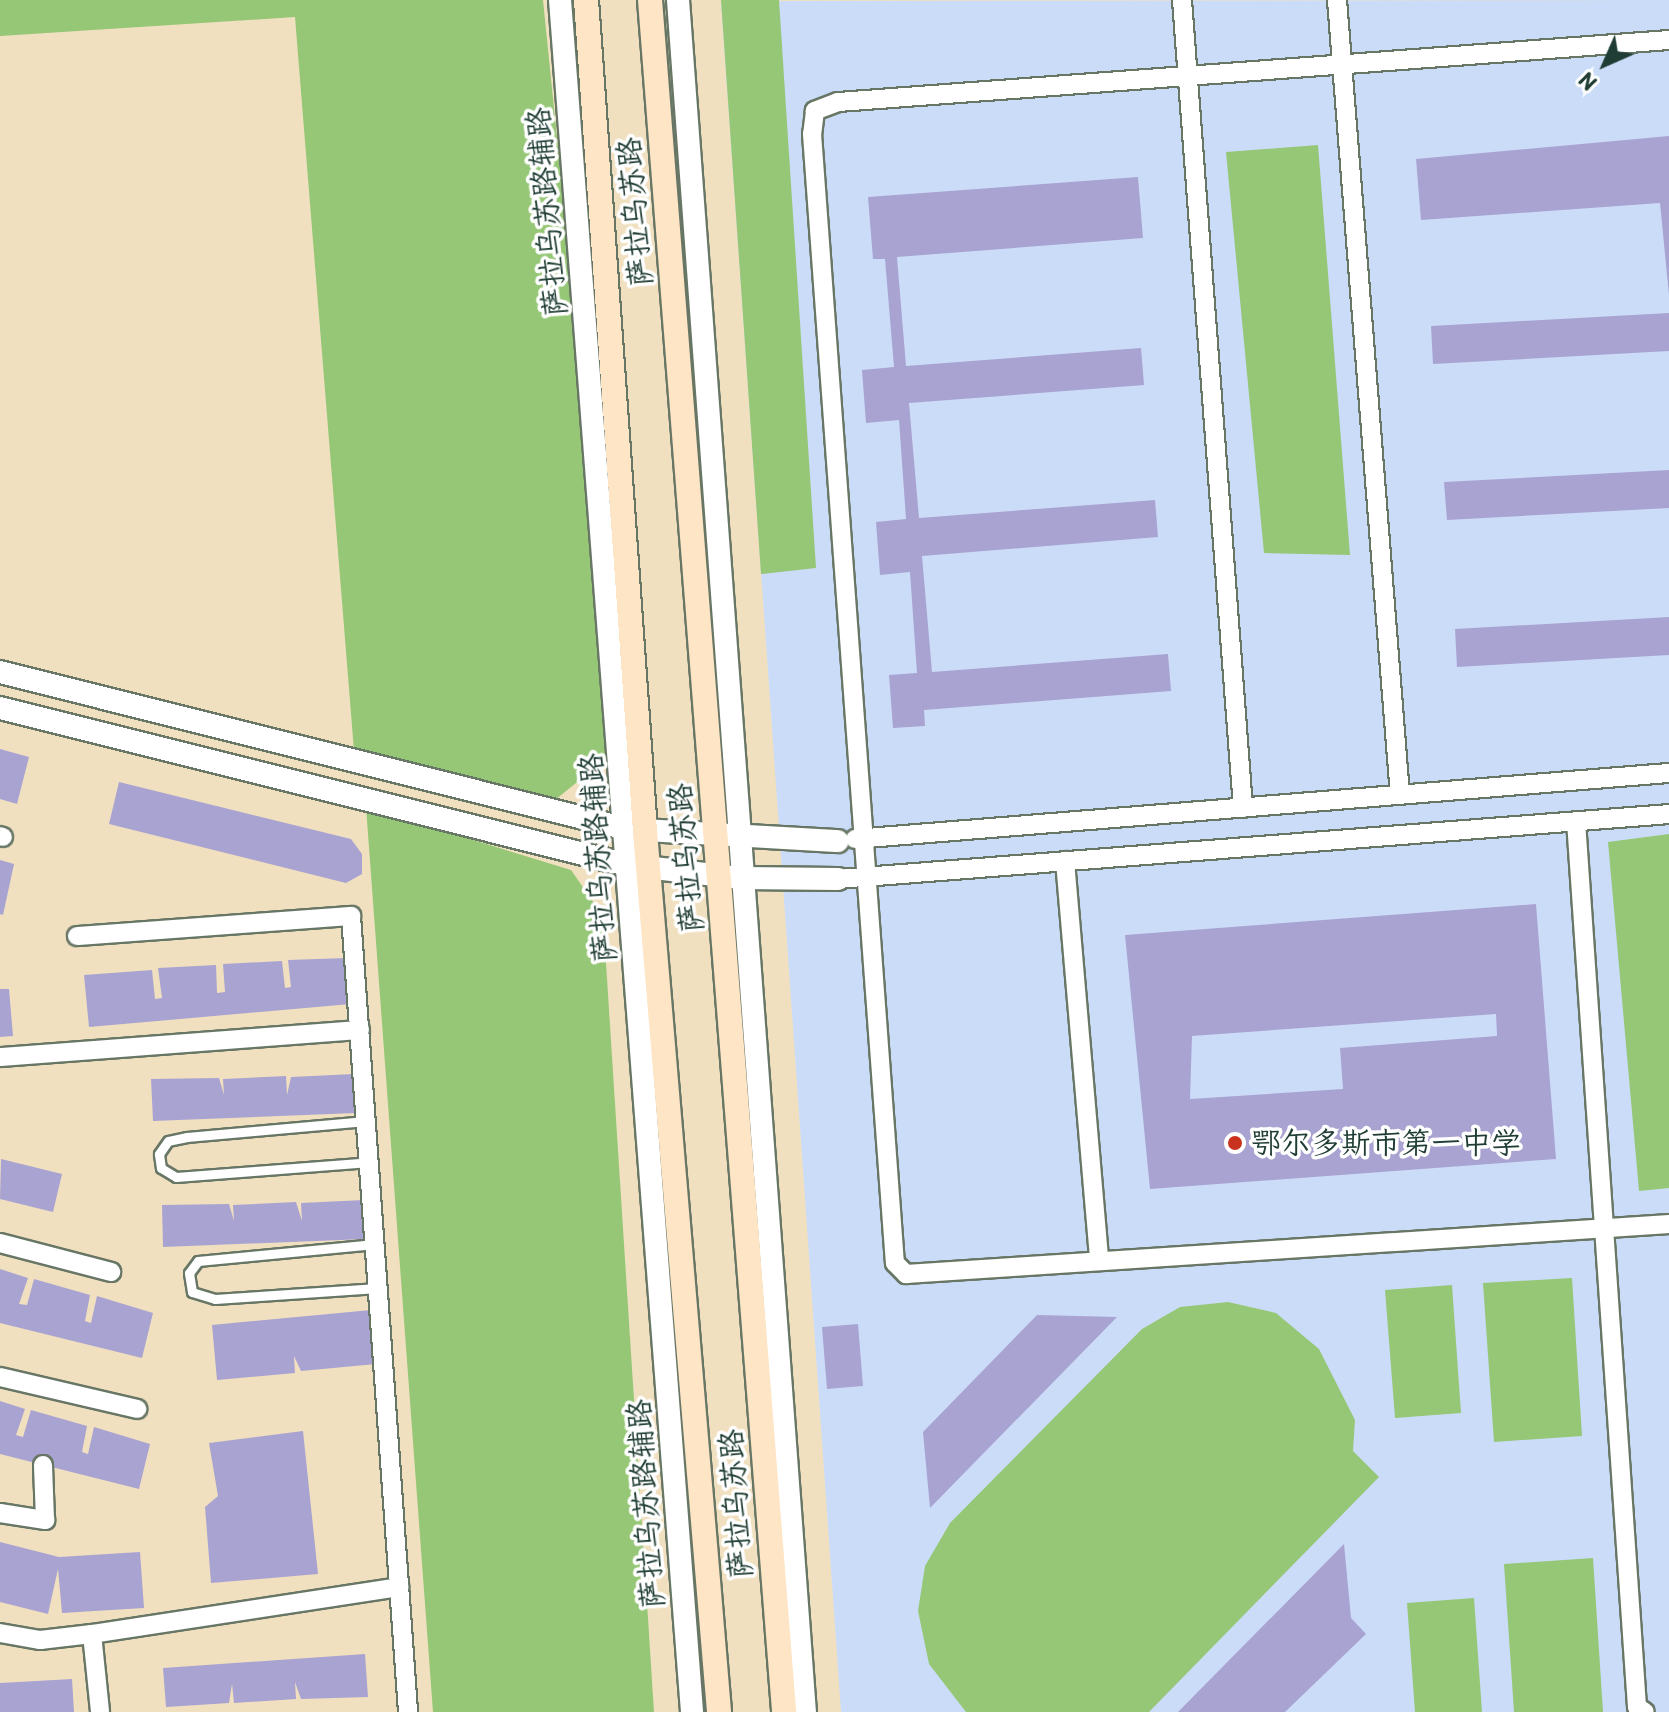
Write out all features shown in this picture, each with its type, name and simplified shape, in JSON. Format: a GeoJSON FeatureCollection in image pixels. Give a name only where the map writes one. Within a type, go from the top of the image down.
{"type":"FeatureCollection","features":[{"type":"Feature","properties":{"kind":"main road","name":"萨拉乌苏路"},"geometry":{"type":"LineString","coordinates":[[586,0],[638,866],[719,1712]]}},
{"type":"Feature","properties":{"kind":"main road","name":"萨拉乌苏路"},"geometry":{"type":"LineString","coordinates":[[650,0],[728,839],[784,1712]]}},
{"type":"Feature","properties":{"kind":"street","name":"萨拉乌苏路辅路"},"geometry":{"type":"LineString","coordinates":[[560,0],[636,830]]}},
{"type":"Feature","properties":{"kind":"street"},"geometry":{"type":"LineString","coordinates":[[678,0],[728,839]]}},
{"type":"Feature","properties":{"kind":"street"},"geometry":{"type":"LineString","coordinates":[[1182,0],[1243,808]]}},
{"type":"Feature","properties":{"kind":"street"},"geometry":{"type":"LineString","coordinates":[[1337,0],[1400,795]]}},
{"type":"Feature","properties":{"kind":"street"},"geometry":{"type":"LineString","coordinates":[[1669,40],[838,102],[815,111],[865,877],[895,1263],[906,1274],[1669,1224]]}},
{"type":"Feature","properties":{"kind":"street"},"geometry":{"type":"LineString","coordinates":[[0,672],[636,830],[728,839],[838,841],[1669,773]]}},
{"type":"Feature","properties":{"kind":"street"},"geometry":{"type":"LineString","coordinates":[[0,708],[638,866],[730,877],[838,879],[1669,814]]}},
{"type":"Feature","properties":{"kind":"street"},"geometry":{"type":"LineString","coordinates":[[1576,821],[1637,1707],[1645,1712]]}},
{"type":"Feature","properties":{"kind":"street"},"geometry":{"type":"LineString","coordinates":[[1065,861],[1099,1260]]}},
{"type":"Feature","properties":{"kind":"street","name":"萨拉乌苏路辅路"},"geometry":{"type":"LineString","coordinates":[[638,866],[692,1712]]}},
{"type":"Feature","properties":{"kind":"street"},"geometry":{"type":"LineString","coordinates":[[730,877],[805,1712]]}},
{"type":"Feature","properties":{"kind":"street"},"geometry":{"type":"LineString","coordinates":[[77,936],[351,916],[408,1712]]}},
{"type":"Feature","properties":{"kind":"street"},"geometry":{"type":"LineString","coordinates":[[0,1057],[360,1030]]}},
{"type":"Feature","properties":{"kind":"street"},"geometry":{"type":"LineString","coordinates":[[0,1243],[111,1272]]}},
{"type":"Feature","properties":{"kind":"street"},"geometry":{"type":"LineString","coordinates":[[0,1377],[137,1409]]}},
{"type":"Feature","properties":{"kind":"street"},"geometry":{"type":"LineString","coordinates":[[0,1513],[45,1520],[43,1465]]}},
{"type":"Feature","properties":{"kind":"street"},"geometry":{"type":"LineString","coordinates":[[0,1633],[40,1640],[399,1587]]}},
{"type":"Feature","properties":{"kind":"street"},"geometry":{"type":"LineString","coordinates":[[92,1634],[100,1712]]}},
{"type":"Feature","properties":{"kind":"lane"},"geometry":{"type":"LineString","coordinates":[[366,1121],[187,1137],[168,1141],[159,1154],[161,1168],[176,1177],[369,1162]]}},
{"type":"Feature","properties":{"kind":"lane"},"geometry":{"type":"LineString","coordinates":[[375,1244],[198,1261],[189,1273],[192,1292],[215,1299],[378,1288]]}},
{"type":"Feature","properties":{"kind":"shaded area","name":"鄂尔多斯市第一中学"},"geometry":{"type":"Polygon","coordinates":[[[1669,0],[1669,1712],[841,1712],[721,1],[1669,0]]]}},
{"type":"Feature","properties":{"kind":"green space"},"geometry":{"type":"Polygon","coordinates":[[[0,0],[543,0],[619,748],[555,800],[354,751],[295,17],[0,36],[0,0]]]}},
{"type":"Feature","properties":{"kind":"green space"},"geometry":{"type":"Polygon","coordinates":[[[721,0],[779,0],[816,568],[761,574],[721,0]]]}},
{"type":"Feature","properties":{"kind":"green space"},"geometry":{"type":"Polygon","coordinates":[[[1318,145],[1350,555],[1264,553],[1226,152],[1318,145]]]}},
{"type":"Feature","properties":{"kind":"green space"},"geometry":{"type":"Polygon","coordinates":[[[366,807],[571,870],[603,916],[654,1712],[433,1712],[366,807]]]}},
{"type":"Feature","properties":{"kind":"green space"},"geometry":{"type":"Polygon","coordinates":[[[1669,834],[1669,1188],[1639,1191],[1608,842],[1669,834]]]}},
{"type":"Feature","properties":{"kind":"green space"},"geometry":{"type":"Polygon","coordinates":[[[1572,1278],[1582,1436],[1494,1442],[1483,1283],[1572,1278]]]}},
{"type":"Feature","properties":{"kind":"green space"},"geometry":{"type":"Polygon","coordinates":[[[1452,1285],[1461,1413],[1395,1418],[1385,1290],[1452,1285]]]}},
{"type":"Feature","properties":{"kind":"green space"},"geometry":{"type":"Polygon","coordinates":[[[1228,1302],[1276,1313],[1319,1349],[1355,1420],[1353,1451],[1379,1477],[1149,1712],[966,1712],[929,1664],[918,1611],[925,1566],[950,1523],[1142,1329],[1180,1307],[1228,1302]]]}},
{"type":"Feature","properties":{"kind":"green space"},"geometry":{"type":"Polygon","coordinates":[[[1593,1558],[1603,1712],[1514,1712],[1504,1564],[1593,1558]]]}},
{"type":"Feature","properties":{"kind":"green space"},"geometry":{"type":"Polygon","coordinates":[[[1474,1598],[1482,1712],[1415,1712],[1407,1603],[1474,1598]]]}},
{"type":"Feature","properties":{"kind":"building"},"geometry":{"type":"Polygon","coordinates":[[[1669,136],[1669,295],[1660,203],[1421,220],[1416,159],[1669,136]]]}},
{"type":"Feature","properties":{"kind":"building"},"geometry":{"type":"Polygon","coordinates":[[[1138,177],[1143,238],[897,257],[906,366],[1141,348],[1144,385],[909,403],[919,518],[1155,500],[1158,537],[922,556],[932,672],[1168,654],[1171,691],[924,710],[925,726],[893,728],[889,675],[917,673],[910,572],[880,575],[876,522],[906,519],[899,420],[866,423],[862,370],[894,367],[885,259],[873,259],[868,197],[1138,177]]]}},
{"type":"Feature","properties":{"kind":"building"},"geometry":{"type":"Polygon","coordinates":[[[1669,313],[1669,351],[1433,364],[1431,326],[1669,313]]]}},
{"type":"Feature","properties":{"kind":"building"},"geometry":{"type":"Polygon","coordinates":[[[1669,470],[1669,508],[1447,520],[1444,482],[1669,470]]]}},
{"type":"Feature","properties":{"kind":"building"},"geometry":{"type":"Polygon","coordinates":[[[1669,617],[1669,655],[1457,667],[1455,629],[1669,617]]]}},
{"type":"Feature","properties":{"kind":"building"},"geometry":{"type":"Polygon","coordinates":[[[0,749],[29,757],[17,804],[0,799],[0,749]]]}},
{"type":"Feature","properties":{"kind":"building"},"geometry":{"type":"Polygon","coordinates":[[[119,782],[351,839],[362,854],[362,874],[346,883],[109,824],[119,782]]]}},
{"type":"Feature","properties":{"kind":"building"},"geometry":{"type":"Polygon","coordinates":[[[0,860],[14,864],[3,915],[0,914],[0,860]]]}},
{"type":"Feature","properties":{"kind":"building"},"geometry":{"type":"Polygon","coordinates":[[[1536,904],[1556,1159],[1150,1189],[1125,935],[1536,904]],[[1496,1014],[1192,1036],[1190,1099],[1343,1089],[1340,1048],[1497,1036],[1496,1014]]]}},
{"type":"Feature","properties":{"kind":"building"},"geometry":{"type":"Polygon","coordinates":[[[347,958],[351,1004],[89,1027],[84,975],[152,970],[155,999],[162,998],[158,968],[216,965],[217,993],[225,992],[223,964],[282,961],[285,988],[291,987],[288,960],[347,958]]]}},
{"type":"Feature","properties":{"kind":"building"},"geometry":{"type":"Polygon","coordinates":[[[0,989],[9,989],[13,1036],[0,1037],[0,989]]]}},
{"type":"Feature","properties":{"kind":"building"},"geometry":{"type":"Polygon","coordinates":[[[354,1074],[356,1113],[153,1121],[151,1079],[219,1078],[224,1095],[223,1079],[286,1076],[287,1095],[291,1077],[354,1074]]]}},
{"type":"Feature","properties":{"kind":"building"},"geometry":{"type":"Polygon","coordinates":[[[1,1159],[62,1174],[53,1212],[0,1199],[1,1159]]]}},
{"type":"Feature","properties":{"kind":"building"},"geometry":{"type":"Polygon","coordinates":[[[364,1200],[366,1239],[163,1247],[162,1205],[229,1204],[234,1221],[233,1205],[296,1202],[302,1221],[301,1203],[364,1200]]]}},
{"type":"Feature","properties":{"kind":"building"},"geometry":{"type":"Polygon","coordinates":[[[0,1269],[28,1278],[19,1304],[27,1305],[34,1279],[90,1295],[85,1321],[91,1323],[97,1296],[153,1313],[142,1358],[0,1323],[0,1269]]]}},
{"type":"Feature","properties":{"kind":"building"},"geometry":{"type":"Polygon","coordinates":[[[371,1310],[376,1364],[301,1371],[294,1356],[295,1373],[217,1380],[212,1325],[371,1310]]]}},
{"type":"Feature","properties":{"kind":"building"},"geometry":{"type":"Polygon","coordinates":[[[1037,1315],[1117,1317],[930,1508],[923,1432],[1037,1315]]]}},
{"type":"Feature","properties":{"kind":"building"},"geometry":{"type":"Polygon","coordinates":[[[858,1324],[863,1386],[827,1389],[822,1327],[858,1324]]]}},
{"type":"Feature","properties":{"kind":"building"},"geometry":{"type":"Polygon","coordinates":[[[0,1401],[25,1409],[16,1435],[23,1437],[31,1410],[87,1426],[82,1452],[88,1454],[94,1427],[150,1444],[139,1489],[0,1454],[0,1401]]]}},
{"type":"Feature","properties":{"kind":"building"},"geometry":{"type":"Polygon","coordinates":[[[303,1431],[318,1574],[211,1583],[205,1507],[218,1496],[209,1443],[303,1431]]]}},
{"type":"Feature","properties":{"kind":"building"},"geometry":{"type":"Polygon","coordinates":[[[0,1542],[59,1557],[140,1552],[144,1608],[62,1613],[58,1569],[48,1614],[0,1602],[0,1542]]]}},
{"type":"Feature","properties":{"kind":"building"},"geometry":{"type":"Polygon","coordinates":[[[1344,1544],[1351,1618],[1366,1634],[1285,1712],[1178,1712],[1344,1544]]]}},
{"type":"Feature","properties":{"kind":"building"},"geometry":{"type":"Polygon","coordinates":[[[365,1654],[368,1697],[301,1699],[295,1682],[296,1699],[234,1703],[232,1684],[229,1703],[166,1707],[163,1668],[365,1654]]]}},
{"type":"Feature","properties":{"kind":"building"},"geometry":{"type":"Polygon","coordinates":[[[72,1679],[74,1712],[0,1712],[0,1683],[72,1679]]]}},
{"type":"Feature","properties":{"kind":"place","name":"鄂尔多斯市第一中学"},"geometry":{"type":"Point","coordinates":[1235,1143]}}]}
